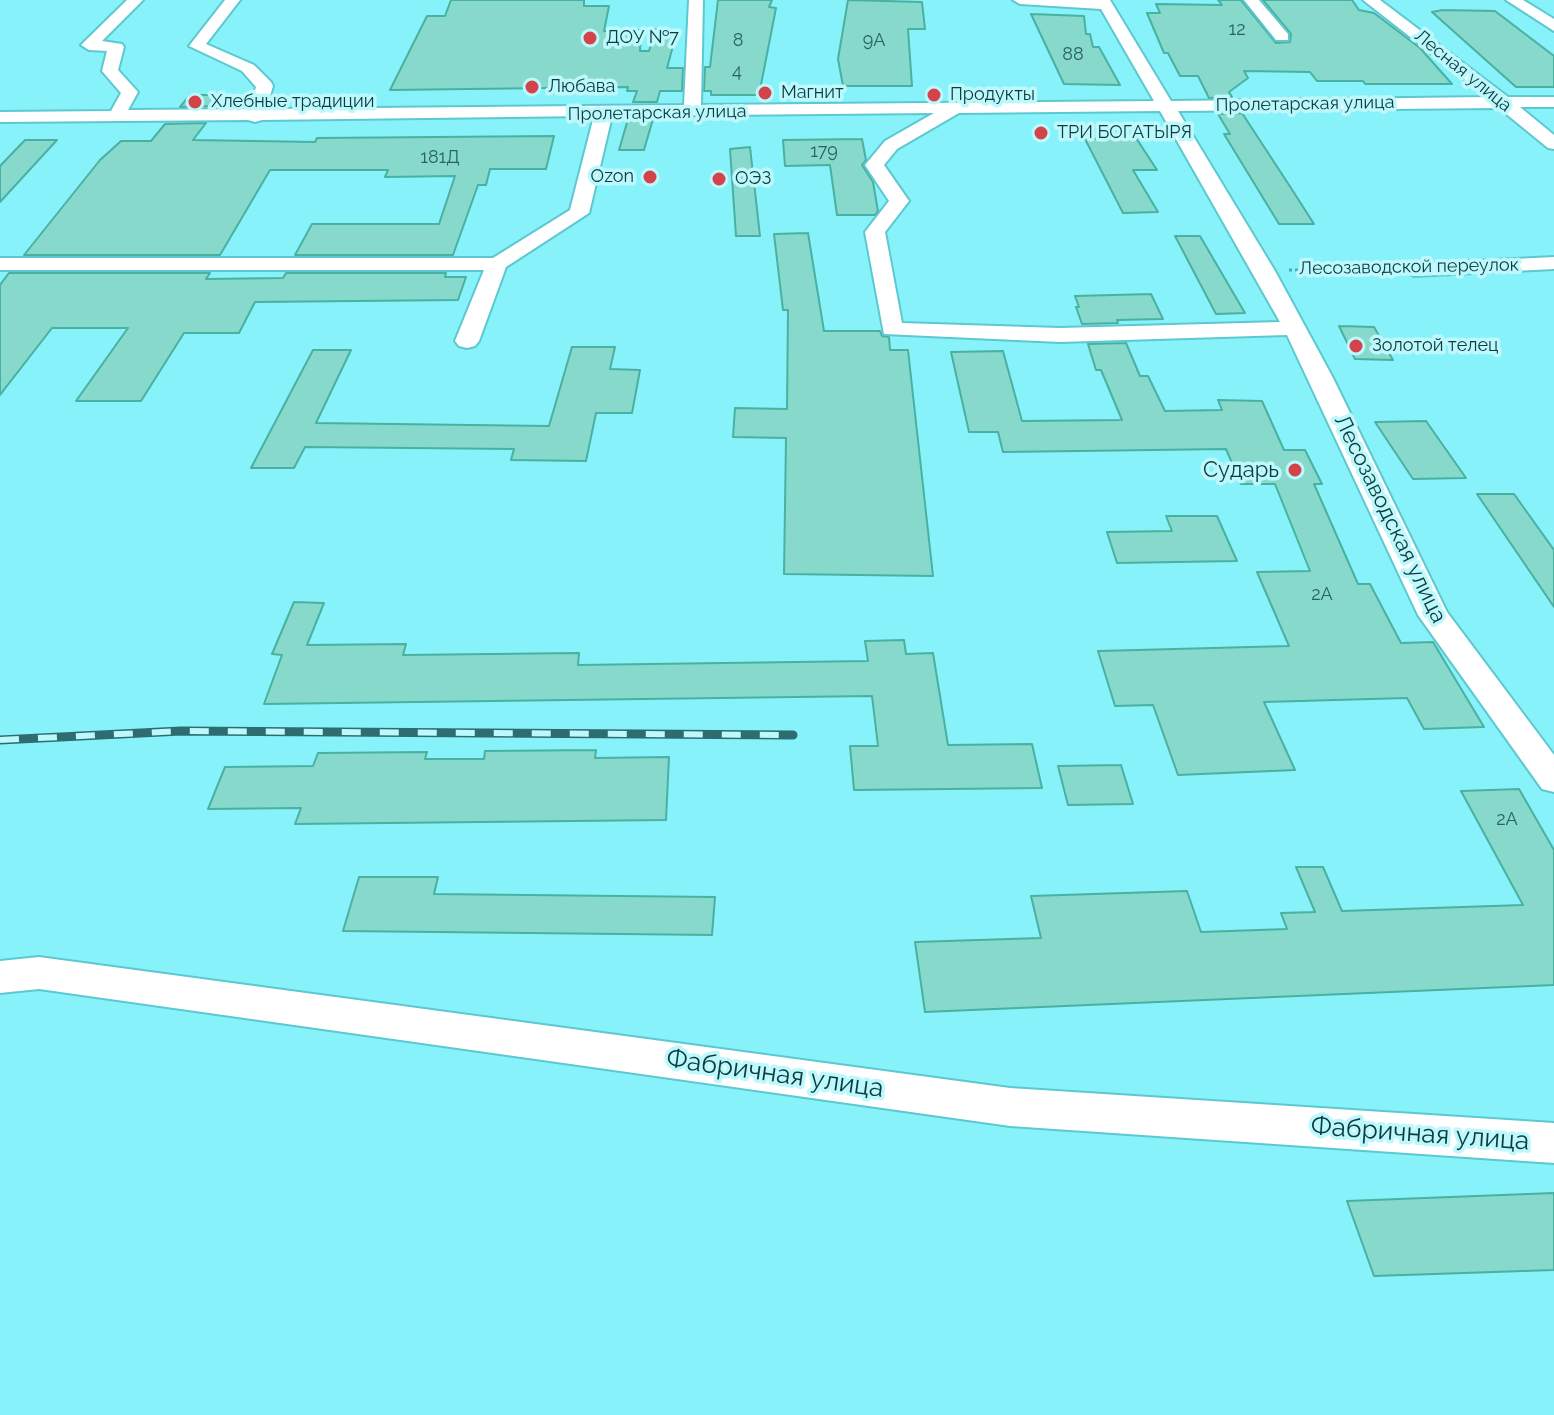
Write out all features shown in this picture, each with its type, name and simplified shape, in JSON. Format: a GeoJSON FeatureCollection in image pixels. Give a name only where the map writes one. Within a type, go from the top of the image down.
{"type":"FeatureCollection","features":[{"type":"Feature","properties":{"kind":"street"},"geometry":{"type":"LineString","coordinates":[[116,117],[130,92],[110,71],[116,47],[89,45],[136,0]]}},
{"type":"Feature","properties":{"kind":"street"},"geometry":{"type":"LineString","coordinates":[[233,0],[197,46],[248,68],[265,86],[255,117]]}},
{"type":"Feature","properties":{"kind":"street"},"geometry":{"type":"LineString","coordinates":[[692,112],[696,0]]}},
{"type":"Feature","properties":{"kind":"street"},"geometry":{"type":"LineString","coordinates":[[1020,0],[1105,3]]}},
{"type":"Feature","properties":{"kind":"street"},"geometry":{"type":"LineString","coordinates":[[1251,0],[1282,37]]}},
{"type":"Feature","properties":{"kind":"street","name":"Лесная улица"},"geometry":{"type":"LineString","coordinates":[[1370,0],[1443,53],[1554,144]]}},
{"type":"Feature","properties":{"kind":"street","name":"Лесозаводская улица"},"geometry":{"type":"LineString","coordinates":[[1105,3],[1264,271],[1433,615],[1554,780]]}},
{"type":"Feature","properties":{"kind":"street"},"geometry":{"type":"LineString","coordinates":[[1519,4],[1554,8]]}},
{"type":"Feature","properties":{"kind":"street"},"geometry":{"type":"LineString","coordinates":[[1519,4],[1554,26]]}},
{"type":"Feature","properties":{"kind":"street","name":"Пролетарская улица"},"geometry":{"type":"LineString","coordinates":[[0,117],[255,117],[1554,102]]}},
{"type":"Feature","properties":{"kind":"street"},"geometry":{"type":"LineString","coordinates":[[955,108],[891,145],[874,165],[899,201],[875,232],[892,329],[1060,335],[1294,328]]}},
{"type":"Feature","properties":{"kind":"street"},"geometry":{"type":"LineString","coordinates":[[0,264],[497,264],[579,213],[604,113]]}},
{"type":"Feature","properties":{"kind":"street","name":"Лесозаводской переулок"},"geometry":{"type":"LineString","coordinates":[[1414,270],[1554,263]]}},
{"type":"Feature","properties":{"kind":"street"},"geometry":{"type":"LineString","coordinates":[[467,341],[497,264]]}},
{"type":"Feature","properties":{"kind":"street","name":"Фабричная улица"},"geometry":{"type":"LineString","coordinates":[[0,977],[39,973],[1010,1107],[1554,1143]]}},
{"type":"Feature","properties":{"kind":"path","name":"Лесозаводской переулок"},"geometry":{"type":"LineString","coordinates":[[1264,271],[1331,268],[1414,270]]}},
{"type":"Feature","properties":{"kind":"building"},"geometry":{"type":"Polygon","coordinates":[[[451,0],[584,0],[584,6],[609,6],[604,31],[641,30],[640,51],[649,51],[656,29],[676,35],[667,68],[683,68],[682,91],[660,91],[657,102],[633,102],[637,91],[627,91],[628,87],[390,90],[427,16],[445,16],[451,0]]]}},
{"type":"Feature","properties":{"kind":"building"},"geometry":{"type":"Polygon","coordinates":[[[718,0],[772,0],[769,7],[776,8],[759,95],[711,95],[711,91],[704,91],[705,67],[710,67],[718,0]]]}},
{"type":"Feature","properties":{"kind":"building"},"geometry":{"type":"Polygon","coordinates":[[[848,0],[922,2],[925,29],[908,29],[912,86],[843,86],[838,59],[848,0]]]}},
{"type":"Feature","properties":{"kind":"building"},"geometry":{"type":"Polygon","coordinates":[[[1218,0],[1241,0],[1276,43],[1290,42],[1291,34],[1263,0],[1352,0],[1359,10],[1374,13],[1420,48],[1452,84],[1317,81],[1310,72],[1244,71],[1248,78],[1229,92],[1232,97],[1209,98],[1198,76],[1180,76],[1168,53],[1164,53],[1147,13],[1160,13],[1156,4],[1222,5],[1218,0]]]}},
{"type":"Feature","properties":{"kind":"building"},"geometry":{"type":"Polygon","coordinates":[[[1495,11],[1554,56],[1554,87],[1516,87],[1432,12],[1495,11]]]}},
{"type":"Feature","properties":{"kind":"building"},"geometry":{"type":"Polygon","coordinates":[[[1031,14],[1084,16],[1086,34],[1090,34],[1093,47],[1099,47],[1120,85],[1064,84],[1031,14]]]}},
{"type":"Feature","properties":{"kind":"building"},"geometry":{"type":"Polygon","coordinates":[[[190,95],[229,95],[220,106],[180,107],[190,95]]]}},
{"type":"Feature","properties":{"kind":"building"},"geometry":{"type":"Polygon","coordinates":[[[1242,113],[1314,224],[1279,224],[1224,134],[1230,134],[1218,114],[1242,113]]]}},
{"type":"Feature","properties":{"kind":"building"},"geometry":{"type":"Polygon","coordinates":[[[628,119],[653,119],[644,150],[619,150],[628,119]]]}},
{"type":"Feature","properties":{"kind":"building"},"geometry":{"type":"Polygon","coordinates":[[[206,123],[193,140],[315,142],[317,138],[554,136],[546,169],[490,169],[486,185],[478,185],[453,255],[295,255],[312,224],[439,224],[455,176],[385,177],[388,170],[270,170],[220,255],[24,255],[100,160],[121,141],[151,141],[165,124],[206,123]]]}},
{"type":"Feature","properties":{"kind":"building"},"geometry":{"type":"Polygon","coordinates":[[[1136,138],[1157,170],[1133,170],[1158,212],[1123,213],[1085,139],[1136,138]]]}},
{"type":"Feature","properties":{"kind":"building"},"geometry":{"type":"Polygon","coordinates":[[[862,139],[866,160],[862,165],[873,182],[878,211],[875,215],[837,215],[830,165],[785,166],[783,140],[862,139]]]}},
{"type":"Feature","properties":{"kind":"building"},"geometry":{"type":"Polygon","coordinates":[[[25,140],[57,140],[0,202],[0,166],[25,140]]]}},
{"type":"Feature","properties":{"kind":"building"},"geometry":{"type":"Polygon","coordinates":[[[750,147],[760,236],[736,236],[730,149],[750,147]]]}},
{"type":"Feature","properties":{"kind":"building"},"geometry":{"type":"Polygon","coordinates":[[[808,233],[824,331],[880,331],[882,336],[889,337],[890,350],[908,350],[933,576],[784,574],[786,438],[733,437],[735,408],[787,409],[788,310],[783,310],[774,234],[808,233]]]}},
{"type":"Feature","properties":{"kind":"building"},"geometry":{"type":"Polygon","coordinates":[[[1175,236],[1200,236],[1245,313],[1216,314],[1175,236]]]}},
{"type":"Feature","properties":{"kind":"building"},"geometry":{"type":"Polygon","coordinates":[[[9,273],[210,273],[206,279],[283,278],[286,273],[446,273],[445,277],[466,277],[458,300],[255,302],[239,333],[184,333],[141,401],[76,401],[128,328],[52,328],[0,395],[0,285],[9,273]]]}},
{"type":"Feature","properties":{"kind":"building"},"geometry":{"type":"Polygon","coordinates":[[[1151,294],[1163,319],[1082,324],[1076,307],[1079,307],[1075,296],[1151,294]]]}},
{"type":"Feature","properties":{"kind":"building"},"geometry":{"type":"Polygon","coordinates":[[[1339,326],[1374,327],[1393,360],[1355,359],[1339,326]]]}},
{"type":"Feature","properties":{"kind":"building"},"geometry":{"type":"Polygon","coordinates":[[[1126,343],[1140,376],[1148,376],[1165,411],[1222,410],[1218,400],[1262,401],[1284,450],[1305,450],[1322,484],[1314,484],[1358,584],[1370,584],[1401,643],[1433,642],[1484,727],[1424,729],[1407,698],[1264,702],[1295,770],[1178,775],[1153,705],[1115,706],[1098,651],[1289,646],[1257,572],[1310,571],[1275,484],[1241,484],[1226,449],[1003,452],[998,432],[969,432],[951,352],[1003,351],[1022,421],[1122,420],[1101,370],[1096,370],[1088,344],[1126,343]]]}},
{"type":"Feature","properties":{"kind":"building"},"geometry":{"type":"Polygon","coordinates":[[[572,347],[615,347],[610,369],[640,370],[632,413],[596,413],[586,461],[511,460],[514,449],[305,447],[294,468],[251,468],[313,350],[351,350],[316,423],[549,426],[572,347]]]}},
{"type":"Feature","properties":{"kind":"building"},"geometry":{"type":"Polygon","coordinates":[[[1426,421],[1466,478],[1413,479],[1375,422],[1426,421]]]}},
{"type":"Feature","properties":{"kind":"building"},"geometry":{"type":"Polygon","coordinates":[[[1477,494],[1514,494],[1554,550],[1554,607],[1477,494]]]}},
{"type":"Feature","properties":{"kind":"building"},"geometry":{"type":"Polygon","coordinates":[[[1166,516],[1217,516],[1237,561],[1117,563],[1107,532],[1172,531],[1166,516]]]}},
{"type":"Feature","properties":{"kind":"building"},"geometry":{"type":"Polygon","coordinates":[[[294,602],[324,603],[307,645],[406,644],[403,655],[579,653],[578,665],[868,661],[865,641],[904,640],[906,654],[933,653],[948,745],[1032,744],[1042,788],[854,790],[850,746],[878,746],[872,696],[264,704],[282,655],[272,654],[294,602]]]}},
{"type":"Feature","properties":{"kind":"building"},"geometry":{"type":"Polygon","coordinates":[[[596,750],[595,758],[669,757],[666,820],[295,824],[301,808],[208,809],[225,767],[313,766],[318,753],[427,752],[425,759],[484,759],[485,751],[596,750]]]}},
{"type":"Feature","properties":{"kind":"building"},"geometry":{"type":"Polygon","coordinates":[[[1121,765],[1133,804],[1068,805],[1058,766],[1121,765]]]}},
{"type":"Feature","properties":{"kind":"building"},"geometry":{"type":"Polygon","coordinates":[[[1519,789],[1554,850],[1554,985],[925,1012],[915,942],[1041,938],[1031,896],[1187,891],[1201,932],[1287,929],[1281,913],[1315,912],[1296,867],[1323,867],[1342,911],[1523,905],[1461,791],[1519,789]]]}},
{"type":"Feature","properties":{"kind":"building"},"geometry":{"type":"Polygon","coordinates":[[[359,877],[438,877],[434,894],[715,897],[712,935],[343,931],[359,877]]]}},
{"type":"Feature","properties":{"kind":"building"},"geometry":{"type":"Polygon","coordinates":[[[1554,1193],[1554,1270],[1374,1276],[1347,1201],[1554,1193]]]}},
{"type":"Feature","properties":{"kind":"railway"},"geometry":{"type":"LineString","coordinates":[[0,740],[181,731],[793,735]]}},
{"type":"Feature","properties":{"kind":"place","name":"ДОУ №7"},"geometry":{"type":"Point","coordinates":[590,38]}},
{"type":"Feature","properties":{"kind":"place","name":"Любава"},"geometry":{"type":"Point","coordinates":[532,87]}},
{"type":"Feature","properties":{"kind":"place","name":"Магнит"},"geometry":{"type":"Point","coordinates":[765,93]}},
{"type":"Feature","properties":{"kind":"place","name":"Продукты"},"geometry":{"type":"Point","coordinates":[934,95]}},
{"type":"Feature","properties":{"kind":"place","name":"Хлебные традиции"},"geometry":{"type":"Point","coordinates":[195,102]}},
{"type":"Feature","properties":{"kind":"place","name":"ТРИ БОГАТЫРЯ"},"geometry":{"type":"Point","coordinates":[1041,133]}},
{"type":"Feature","properties":{"kind":"place","name":"Ozon"},"geometry":{"type":"Point","coordinates":[650,177]}},
{"type":"Feature","properties":{"kind":"place","name":"ОЭЗ"},"geometry":{"type":"Point","coordinates":[719,179]}},
{"type":"Feature","properties":{"kind":"place","name":"Золотой телец"},"geometry":{"type":"Point","coordinates":[1356,346]}},
{"type":"Feature","properties":{"kind":"place","name":"Сударь"},"geometry":{"type":"Point","coordinates":[1295,470]}}]}
